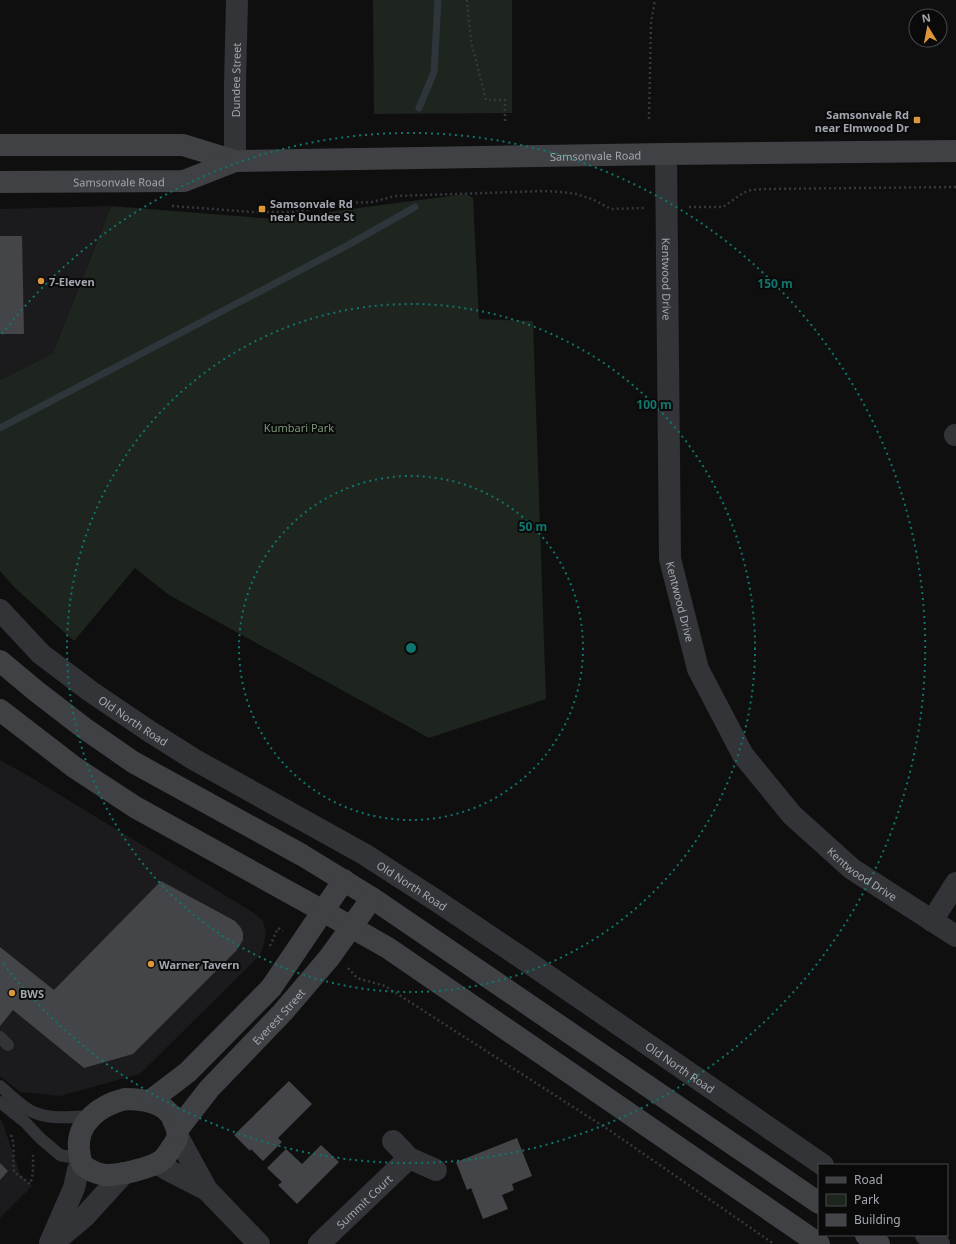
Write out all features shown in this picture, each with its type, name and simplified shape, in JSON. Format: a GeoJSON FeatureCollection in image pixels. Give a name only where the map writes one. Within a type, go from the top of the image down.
{"type":"FeatureCollection","features":[{"type":"Feature","properties":{"kind":"main road","name":"Samsonvale Road"},"geometry":{"type":"LineString","coordinates":[[0,145],[183,145],[235,161],[956,151]]}},
{"type":"Feature","properties":{"kind":"main road","name":"Samsonvale Road"},"geometry":{"type":"LineString","coordinates":[[0,182],[184,181],[235,161]]}},
{"type":"Feature","properties":{"kind":"main road"},"geometry":{"type":"LineString","coordinates":[[0,661],[84,728],[133,762],[344,880],[818,1202]]}},
{"type":"Feature","properties":{"kind":"main road"},"geometry":{"type":"LineString","coordinates":[[0,710],[74,767],[135,807],[388,948],[819,1244]]}},
{"type":"Feature","properties":{"kind":"main road"},"geometry":{"type":"LineString","coordinates":[[150,1101],[188,1072],[271,988],[344,880]]}},
{"type":"Feature","properties":{"kind":"main road","name":"Everest Street"},"geometry":{"type":"LineString","coordinates":[[81,1161],[91,1170],[106,1175],[124,1173],[153,1165],[162,1160],[175,1144],[178,1133],[209,1089],[283,1012],[329,958],[372,898]]}},
{"type":"Feature","properties":{"kind":"main road"},"geometry":{"type":"LineString","coordinates":[[81,1161],[79,1146],[80,1137],[86,1122],[104,1106],[125,1099],[150,1101],[160,1106],[170,1114],[178,1133]]}},
{"type":"Feature","properties":{"kind":"main road"},"geometry":{"type":"LineString","coordinates":[[867,1236],[879,1244]]}},
{"type":"Feature","properties":{"kind":"street","name":"Dundee Street"},"geometry":{"type":"LineString","coordinates":[[235,161],[237,0]]}},
{"type":"Feature","properties":{"kind":"street","name":"Kentwood Drive"},"geometry":{"type":"LineString","coordinates":[[666,154],[670,559],[698,669],[743,755],[792,815],[852,869],[956,936]]}},
{"type":"Feature","properties":{"kind":"street","name":"Old North Road"},"geometry":{"type":"LineString","coordinates":[[0,610],[41,654],[90,691],[149,731],[195,760],[377,862],[506,948],[822,1164]]}},
{"type":"Feature","properties":{"kind":"street"},"geometry":{"type":"LineString","coordinates":[[932,921],[956,883]]}},
{"type":"Feature","properties":{"kind":"street"},"geometry":{"type":"LineString","coordinates":[[178,1133],[207,1190],[259,1244]]}},
{"type":"Feature","properties":{"kind":"street"},"geometry":{"type":"LineString","coordinates":[[393,1142],[409,1158],[436,1170]]}},
{"type":"Feature","properties":{"kind":"street","name":"Summit Court"},"geometry":{"type":"LineString","coordinates":[[319,1244],[409,1158]]}},
{"type":"Feature","properties":{"kind":"street"},"geometry":{"type":"LineString","coordinates":[[51,1244],[74,1188],[81,1161]]}},
{"type":"Feature","properties":{"kind":"street"},"geometry":{"type":"LineString","coordinates":[[157,1163],[207,1190]]}},
{"type":"Feature","properties":{"kind":"street"},"geometry":{"type":"LineString","coordinates":[[51,1244],[85,1216],[124,1173]]}},
{"type":"Feature","properties":{"kind":"street"},"geometry":{"type":"LineString","coordinates":[[927,1236],[939,1244]]}},
{"type":"Feature","properties":{"kind":"lane"},"geometry":{"type":"LineString","coordinates":[[0,1086],[32,1112],[62,1117],[92,1116]]}},
{"type":"Feature","properties":{"kind":"lane"},"geometry":{"type":"LineString","coordinates":[[0,1102],[25,1122],[40,1138],[60,1155],[81,1161]]}},
{"type":"Feature","properties":{"kind":"path"},"geometry":{"type":"LineString","coordinates":[[468,0],[471,41],[486,100],[505,100],[505,121]]}},
{"type":"Feature","properties":{"kind":"path"},"geometry":{"type":"LineString","coordinates":[[649,119],[651,23],[655,0]]}},
{"type":"Feature","properties":{"kind":"path"},"geometry":{"type":"LineString","coordinates":[[169,205],[253,212],[295,212],[343,203],[372,202],[395,196],[545,191],[576,194],[592,199],[611,209],[723,207],[743,193],[751,190],[956,187]]}},
{"type":"Feature","properties":{"kind":"path"},"geometry":{"type":"LineString","coordinates":[[269,947],[278,928]]}},
{"type":"Feature","properties":{"kind":"path"},"geometry":{"type":"LineString","coordinates":[[357,978],[385,986],[609,1130],[774,1244]]}},
{"type":"Feature","properties":{"kind":"shaded area","name":"7-Eleven"},"geometry":{"type":"Polygon","coordinates":[[[111,206],[53,353],[0,380],[0,209],[111,206]]]}},
{"type":"Feature","properties":{"kind":"shaded area"},"geometry":{"type":"Polygon","coordinates":[[[0,760],[254,913],[263,921],[266,932],[260,955],[140,1074],[60,1096],[20,1092],[0,1076],[0,760]]]}},
{"type":"Feature","properties":{"kind":"shaded area"},"geometry":{"type":"Polygon","coordinates":[[[0,1120],[2,1121],[20,1174],[32,1186],[0,1218],[0,1120]]]}},
{"type":"Feature","properties":{"kind":"green space"},"geometry":{"type":"Polygon","coordinates":[[[373,0],[512,0],[512,113],[374,114],[373,0]]]}},
{"type":"Feature","properties":{"kind":"green space","name":"Kumbari Park"},"geometry":{"type":"Polygon","coordinates":[[[466,194],[473,198],[479,319],[533,321],[546,699],[429,738],[169,595],[135,568],[74,641],[14,587],[0,571],[0,380],[53,353],[111,206],[274,219],[466,194]]]}},
{"type":"Feature","properties":{"kind":"building"},"geometry":{"type":"Polygon","coordinates":[[[0,236],[22,236],[24,334],[0,334],[0,236]]]}},
{"type":"Feature","properties":{"kind":"building","name":"Warner Tavern"},"geometry":{"type":"Polygon","coordinates":[[[161,881],[235,921],[241,928],[243,940],[236,951],[133,1054],[84,1068],[13,1010],[0,1026],[0,947],[54,990],[161,881]]]}},
{"type":"Feature","properties":{"kind":"building"},"geometry":{"type":"Polygon","coordinates":[[[289,1081],[312,1104],[278,1138],[282,1142],[263,1161],[251,1149],[250,1151],[234,1135],[289,1081]]]}},
{"type":"Feature","properties":{"kind":"building"},"geometry":{"type":"Polygon","coordinates":[[[517,1138],[532,1176],[512,1184],[514,1190],[502,1195],[508,1209],[483,1219],[471,1188],[467,1190],[456,1162],[517,1138]]]}},
{"type":"Feature","properties":{"kind":"building"},"geometry":{"type":"Polygon","coordinates":[[[321,1145],[339,1162],[297,1204],[278,1185],[282,1182],[267,1168],[286,1149],[302,1164],[321,1145]]]}},
{"type":"Feature","properties":{"kind":"building"},"geometry":{"type":"Polygon","coordinates":[[[0,1163],[8,1171],[0,1180],[0,1163]]]}},
{"type":"Feature","properties":{"kind":"waterway"},"geometry":{"type":"LineString","coordinates":[[419,108],[434,72],[438,0]]}},
{"type":"Feature","properties":{"kind":"waterway"},"geometry":{"type":"LineString","coordinates":[[0,428],[348,245],[415,207]]}},
{"type":"Feature","properties":{"kind":"place","name":"Samsonvale Rd near Elmwood Dr"},"geometry":{"type":"Point","coordinates":[917,120]}},
{"type":"Feature","properties":{"kind":"place","name":"Samsonvale Rd near Dundee St"},"geometry":{"type":"Point","coordinates":[262,209]}},
{"type":"Feature","properties":{"kind":"place","name":"7-Eleven"},"geometry":{"type":"Point","coordinates":[41,281]}},
{"type":"Feature","properties":{"kind":"place","name":"Warner Tavern"},"geometry":{"type":"Point","coordinates":[151,964]}},
{"type":"Feature","properties":{"kind":"place","name":"BWS"},"geometry":{"type":"Point","coordinates":[12,993]}}]}
